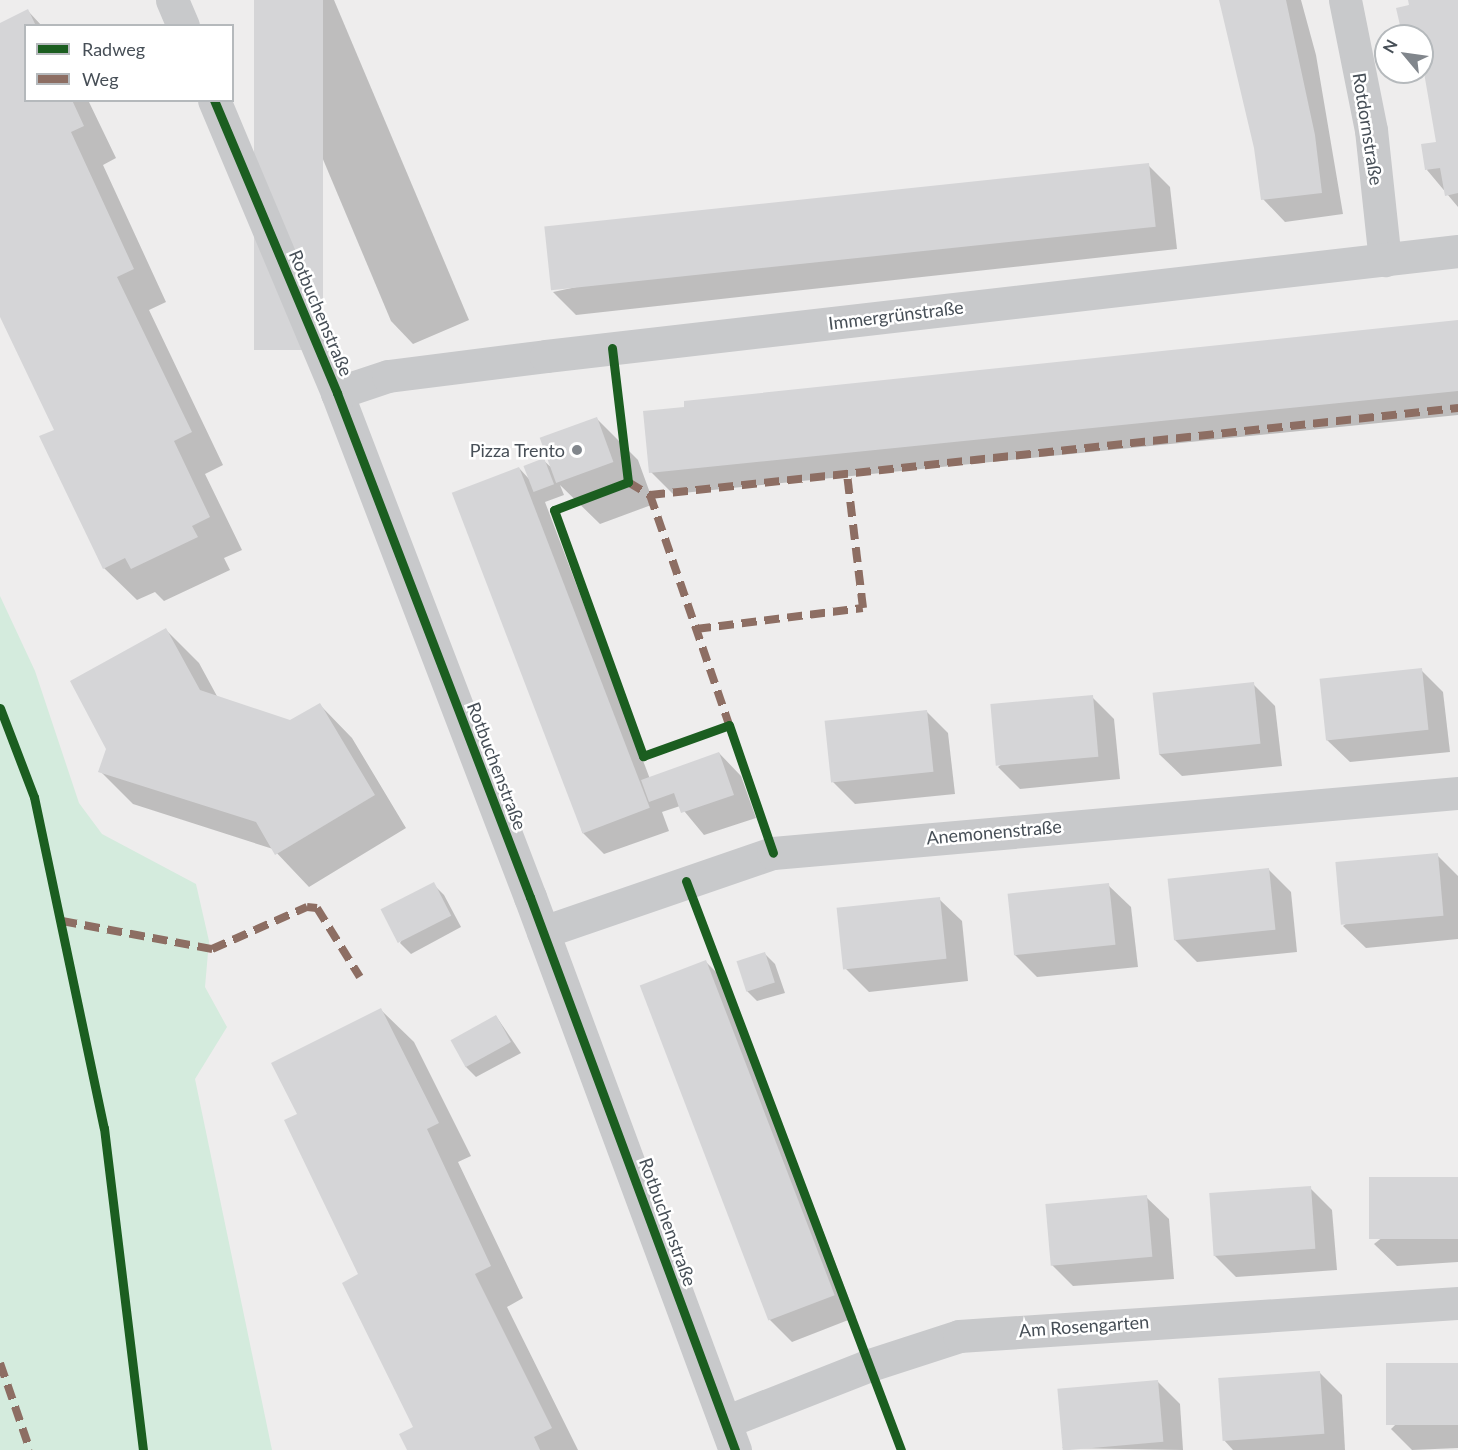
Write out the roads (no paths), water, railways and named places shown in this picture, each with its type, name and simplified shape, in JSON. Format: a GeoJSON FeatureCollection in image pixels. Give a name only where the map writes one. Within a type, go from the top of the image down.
{"type":"FeatureCollection","features":[{"type":"Feature","properties":{"kind":"street"},"geometry":{"type":"LineString","coordinates":[[172,0],[182,24]]}},
{"type":"Feature","properties":{"kind":"street","name":"Rotdornstraße"},"geometry":{"type":"LineString","coordinates":[[1345,0],[1371,129],[1385,260]]}},
{"type":"Feature","properties":{"kind":"street","name":"Rotbuchenstraße"},"geometry":{"type":"LineString","coordinates":[[215,102],[336,393],[543,932],[730,1436]]}},
{"type":"Feature","properties":{"kind":"street","name":"Immergrünstraße"},"geometry":{"type":"LineString","coordinates":[[336,393],[388,376],[1458,251]]}},
{"type":"Feature","properties":{"kind":"street","name":"Anemonenstraße"},"geometry":{"type":"LineString","coordinates":[[543,932],[773,853],[1458,793]]}},
{"type":"Feature","properties":{"kind":"street","name":"Am Rosengarten"},"geometry":{"type":"LineString","coordinates":[[730,1436],[870,1365],[958,1336],[1458,1303]]}},
{"type":"Feature","properties":{"kind":"place","name":"Pizza Trento"},"geometry":{"type":"Point","coordinates":[577,450]}}]}
